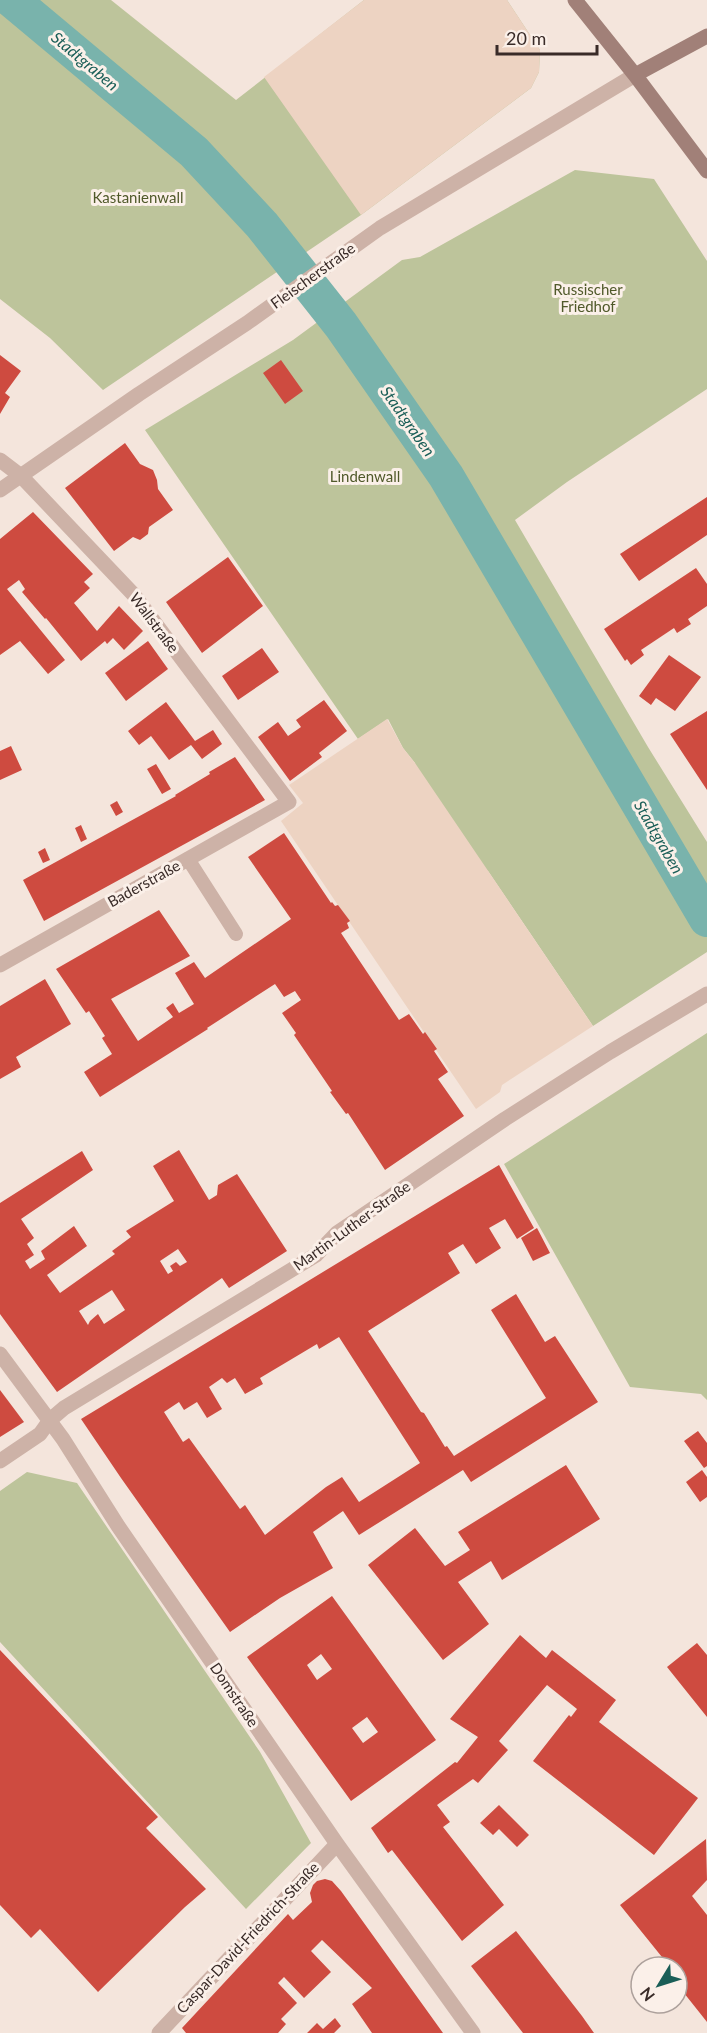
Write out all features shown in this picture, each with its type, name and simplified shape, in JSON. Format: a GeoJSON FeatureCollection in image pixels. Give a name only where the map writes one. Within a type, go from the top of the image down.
{"type":"FeatureCollection","features":[{"type":"Feature","properties":{"kind":"main road"},"geometry":{"type":"LineString","coordinates":[[575,0],[707,171]]}},
{"type":"Feature","properties":{"kind":"main road"},"geometry":{"type":"LineString","coordinates":[[635,75],[707,36]]}},
{"type":"Feature","properties":{"kind":"street","name":"Fleischerstraße"},"geometry":{"type":"LineString","coordinates":[[0,490],[247,323],[364,239],[635,75]]}},
{"type":"Feature","properties":{"kind":"street","name":"Wallstraße"},"geometry":{"type":"LineString","coordinates":[[0,460],[21,476],[134,595],[289,802]]}},
{"type":"Feature","properties":{"kind":"street","name":"Baderstraße"},"geometry":{"type":"LineString","coordinates":[[0,965],[289,802]]}},
{"type":"Feature","properties":{"kind":"street","name":"Martin-Luther-Straße"},"geometry":{"type":"LineString","coordinates":[[0,1461],[40,1434],[50,1420],[64,1408],[316,1255],[337,1233],[505,1119],[703,997]]}},
{"type":"Feature","properties":{"kind":"street","name":"Domstraße"},"geometry":{"type":"LineString","coordinates":[[0,1354],[50,1420],[118,1526],[337,1844],[473,2033]]}},
{"type":"Feature","properties":{"kind":"street","name":"Caspar-David-Friedrich-Straße"},"geometry":{"type":"LineString","coordinates":[[159,2033],[337,1844]]}},
{"type":"Feature","properties":{"kind":"lane"},"geometry":{"type":"LineString","coordinates":[[188,859],[236,934]]}},
{"type":"Feature","properties":{"kind":"green space","name":"Kastanienwall"},"geometry":{"type":"Polygon","coordinates":[[[0,0],[111,0],[236,100],[364,0],[507,0],[540,50],[539,72],[531,88],[361,215],[103,390],[50,338],[0,299],[0,0]]]}},
{"type":"Feature","properties":{"kind":"green space","name":"Lindenwall"},"geometry":{"type":"Polygon","coordinates":[[[575,170],[654,179],[707,261],[707,389],[567,482],[515,520],[648,747],[707,842],[707,952],[593,1026],[488,871],[428,848],[415,763],[403,748],[388,719],[358,739],[145,430],[293,340],[402,260],[420,257],[575,170]]]}},
{"type":"Feature","properties":{"kind":"green space"},"geometry":{"type":"Polygon","coordinates":[[[707,1033],[707,1400],[701,1394],[630,1387],[504,1164],[707,1033]]]}},
{"type":"Feature","properties":{"kind":"green space"},"geometry":{"type":"Polygon","coordinates":[[[27,1472],[77,1483],[260,1752],[311,1843],[246,1909],[0,1642],[0,1491],[27,1472]]]}},
{"type":"Feature","properties":{"kind":"shaded area"},"geometry":{"type":"Polygon","coordinates":[[[364,0],[507,0],[540,50],[539,72],[531,88],[361,215],[264,77],[364,0]]]}},
{"type":"Feature","properties":{"kind":"shaded area"},"geometry":{"type":"Polygon","coordinates":[[[387,719],[403,748],[593,1026],[502,1085],[500,1092],[476,1109],[281,821],[303,803],[289,785],[387,719]]]}},
{"type":"Feature","properties":{"kind":"building"},"geometry":{"type":"Polygon","coordinates":[[[0,355],[21,371],[5,393],[10,397],[0,414],[0,355]]]}},
{"type":"Feature","properties":{"kind":"building"},"geometry":{"type":"Polygon","coordinates":[[[281,360],[303,391],[285,404],[263,373],[281,360]]]}},
{"type":"Feature","properties":{"kind":"building"},"geometry":{"type":"Polygon","coordinates":[[[125,443],[140,464],[153,470],[158,489],[173,510],[149,527],[148,534],[140,540],[133,537],[114,551],[65,488],[125,443]]]}},
{"type":"Feature","properties":{"kind":"building"},"geometry":{"type":"Polygon","coordinates":[[[707,497],[707,535],[639,581],[620,554],[707,497]]]}},
{"type":"Feature","properties":{"kind":"building"},"geometry":{"type":"Polygon","coordinates":[[[33,512],[93,574],[84,582],[90,588],[74,603],[97,631],[119,606],[143,631],[124,650],[113,638],[107,644],[105,641],[81,661],[22,592],[25,589],[19,580],[7,589],[65,660],[48,674],[20,641],[0,655],[0,539],[33,512]]]}},
{"type":"Feature","properties":{"kind":"building"},"geometry":{"type":"Polygon","coordinates":[[[228,557],[263,606],[202,653],[166,602],[228,557]]]}},
{"type":"Feature","properties":{"kind":"building"},"geometry":{"type":"Polygon","coordinates":[[[696,568],[707,584],[707,606],[688,619],[691,624],[677,633],[674,628],[641,650],[644,655],[631,665],[627,659],[625,661],[604,629],[696,568]]]}},
{"type":"Feature","properties":{"kind":"building"},"geometry":{"type":"Polygon","coordinates":[[[148,641],[168,669],[126,701],[105,673],[148,641]]]}},
{"type":"Feature","properties":{"kind":"building"},"geometry":{"type":"Polygon","coordinates":[[[262,648],[279,672],[238,700],[222,676],[262,648]]]}},
{"type":"Feature","properties":{"kind":"building"},"geometry":{"type":"Polygon","coordinates":[[[669,655],[701,677],[675,711],[656,698],[651,705],[639,696],[669,655]]]}},
{"type":"Feature","properties":{"kind":"building"},"geometry":{"type":"Polygon","coordinates":[[[324,700],[347,731],[319,753],[322,757],[290,781],[258,737],[278,722],[288,736],[301,727],[296,720],[324,700]]]}},
{"type":"Feature","properties":{"kind":"building"},"geometry":{"type":"Polygon","coordinates":[[[166,702],[195,741],[213,730],[222,744],[202,759],[191,745],[169,760],[151,736],[139,745],[128,731],[166,702]]]}},
{"type":"Feature","properties":{"kind":"building"},"geometry":{"type":"Polygon","coordinates":[[[707,711],[707,790],[670,734],[707,711]]]}},
{"type":"Feature","properties":{"kind":"building"},"geometry":{"type":"Polygon","coordinates":[[[11,746],[22,770],[0,780],[0,751],[11,746]]]}},
{"type":"Feature","properties":{"kind":"building"},"geometry":{"type":"Polygon","coordinates":[[[235,757],[265,800],[44,921],[23,880],[176,796],[210,774],[209,772],[235,757]]]}},
{"type":"Feature","properties":{"kind":"building"},"geometry":{"type":"Polygon","coordinates":[[[156,764],[171,789],[162,794],[147,769],[156,764]]]}},
{"type":"Feature","properties":{"kind":"building"},"geometry":{"type":"Polygon","coordinates":[[[117,801],[123,812],[116,816],[110,805],[117,801]]]}},
{"type":"Feature","properties":{"kind":"building"},"geometry":{"type":"Polygon","coordinates":[[[81,825],[87,839],[81,842],[75,828],[81,825]]]}},
{"type":"Feature","properties":{"kind":"building"},"geometry":{"type":"Polygon","coordinates":[[[284,833],[331,903],[338,905],[350,921],[347,923],[349,928],[341,933],[399,1020],[409,1014],[437,1049],[434,1051],[448,1072],[438,1079],[464,1116],[385,1170],[348,1113],[346,1114],[330,1092],[332,1091],[282,1013],[301,1000],[295,991],[284,997],[275,984],[100,1097],[84,1072],[112,1054],[102,1038],[105,1036],[89,1011],[86,1013],[56,969],[159,910],[190,956],[111,999],[138,1041],[173,1017],[166,1008],[173,1003],[179,1013],[194,1004],[175,973],[194,962],[205,978],[291,919],[248,857],[284,833]]]}},
{"type":"Feature","properties":{"kind":"building"},"geometry":{"type":"Polygon","coordinates":[[[45,848],[50,860],[43,863],[38,852],[45,848]]]}},
{"type":"Feature","properties":{"kind":"building"},"geometry":{"type":"Polygon","coordinates":[[[45,979],[71,1024],[16,1057],[21,1067],[0,1079],[0,1006],[45,979]]]}},
{"type":"Feature","properties":{"kind":"building"},"geometry":{"type":"Polygon","coordinates":[[[179,1150],[209,1200],[217,1195],[218,1185],[237,1174],[287,1251],[229,1288],[222,1278],[57,1392],[0,1314],[0,1203],[82,1151],[93,1170],[21,1219],[34,1238],[27,1244],[34,1255],[25,1261],[30,1269],[45,1259],[41,1251],[74,1226],[87,1246],[47,1275],[60,1293],[115,1254],[112,1251],[131,1237],[126,1231],[174,1201],[153,1166],[179,1150]],[[178,1249],[160,1261],[168,1274],[173,1271],[170,1266],[176,1262],[180,1266],[187,1262],[178,1249]],[[112,1290],[79,1311],[88,1325],[98,1314],[104,1324],[125,1310],[112,1290]]]}},
{"type":"Feature","properties":{"kind":"building"},"geometry":{"type":"Polygon","coordinates":[[[499,1165],[534,1228],[517,1239],[505,1219],[489,1228],[501,1248],[476,1264],[463,1244],[448,1253],[460,1273],[368,1331],[445,1447],[447,1446],[454,1456],[546,1398],[491,1310],[516,1294],[545,1342],[555,1336],[598,1402],[471,1482],[463,1470],[359,1535],[343,1511],[313,1532],[333,1568],[280,1598],[230,1632],[81,1419],[499,1165]],[[339,1337],[319,1349],[317,1344],[260,1378],[263,1384],[245,1394],[235,1378],[227,1383],[222,1378],[209,1387],[222,1409],[207,1418],[197,1402],[184,1410],[179,1402],[164,1412],[183,1442],[189,1438],[240,1509],[245,1505],[265,1535],[342,1477],[359,1502],[420,1463],[339,1337]]]}},
{"type":"Feature","properties":{"kind":"building"},"geometry":{"type":"Polygon","coordinates":[[[537,1228],[550,1253],[533,1261],[521,1238],[537,1228]]]}},
{"type":"Feature","properties":{"kind":"building"},"geometry":{"type":"Polygon","coordinates":[[[0,1390],[24,1422],[0,1437],[0,1390]]]}},
{"type":"Feature","properties":{"kind":"building"},"geometry":{"type":"Polygon","coordinates":[[[698,1431],[707,1443],[707,1466],[704,1468],[684,1441],[698,1431]]]}},
{"type":"Feature","properties":{"kind":"building"},"geometry":{"type":"Polygon","coordinates":[[[566,1465],[600,1519],[502,1580],[491,1561],[458,1582],[489,1624],[443,1660],[368,1565],[415,1528],[445,1566],[470,1550],[458,1532],[566,1465]]]}},
{"type":"Feature","properties":{"kind":"building"},"geometry":{"type":"Polygon","coordinates":[[[702,1470],[707,1477],[707,1497],[700,1502],[686,1482],[702,1470]]]}},
{"type":"Feature","properties":{"kind":"building"},"geometry":{"type":"Polygon","coordinates":[[[332,1596],[436,1740],[351,1801],[247,1657],[332,1596]],[[321,1654],[307,1665],[317,1680],[332,1669],[321,1654]],[[367,1717],[352,1728],[363,1743],[378,1732],[367,1717]]]}},
{"type":"Feature","properties":{"kind":"building"},"geometry":{"type":"Polygon","coordinates":[[[520,1635],[546,1658],[552,1650],[616,1700],[599,1722],[698,1798],[654,1855],[533,1761],[569,1715],[571,1717],[577,1709],[547,1685],[499,1741],[508,1750],[478,1783],[473,1779],[437,1805],[450,1822],[443,1827],[504,1905],[462,1941],[392,1850],[388,1853],[371,1828],[455,1762],[457,1763],[478,1737],[450,1719],[520,1635]]]}},
{"type":"Feature","properties":{"kind":"building"},"geometry":{"type":"Polygon","coordinates":[[[697,1643],[707,1655],[707,1717],[667,1667],[697,1643]]]}},
{"type":"Feature","properties":{"kind":"building"},"geometry":{"type":"Polygon","coordinates":[[[0,1650],[158,1817],[146,1828],[206,1889],[98,1992],[40,1929],[31,1938],[0,1905],[0,1650]]]}},
{"type":"Feature","properties":{"kind":"building"},"geometry":{"type":"Polygon","coordinates":[[[499,1805],[529,1835],[517,1847],[499,1829],[493,1835],[480,1823],[499,1805]]]}},
{"type":"Feature","properties":{"kind":"building"},"geometry":{"type":"Polygon","coordinates":[[[706,1839],[707,1880],[692,1896],[707,1915],[707,2022],[689,1999],[689,1955],[660,1955],[620,1905],[706,1839]]]}},
{"type":"Feature","properties":{"kind":"building"},"geometry":{"type":"Polygon","coordinates":[[[325,1879],[332,1881],[341,1891],[443,2033],[372,2033],[352,2004],[372,1988],[322,1940],[311,1951],[331,1972],[304,1998],[284,1977],[278,1983],[297,2003],[281,2019],[286,2024],[278,2033],[186,2033],[182,2028],[288,1914],[293,1920],[312,1902],[310,1893],[313,1885],[325,1879]]]}},
{"type":"Feature","properties":{"kind":"building"},"geometry":{"type":"Polygon","coordinates":[[[516,1931],[594,2033],[523,2033],[471,1966],[516,1931]]]}},
{"type":"Feature","properties":{"kind":"building"},"geometry":{"type":"Polygon","coordinates":[[[335,2018],[341,2026],[334,2033],[307,2033],[317,2023],[323,2029],[335,2018]]]}},
{"type":"Feature","properties":{"kind":"waterway","name":"Stadtgraben"},"geometry":{"type":"LineString","coordinates":[[12,0],[194,152],[262,225],[341,325],[446,476],[707,919]]}},
{"type":"Feature","properties":{"kind":"park label","name":"Russischer Friedhof"},"geometry":{"type":"Point","coordinates":[588,298]}}]}
